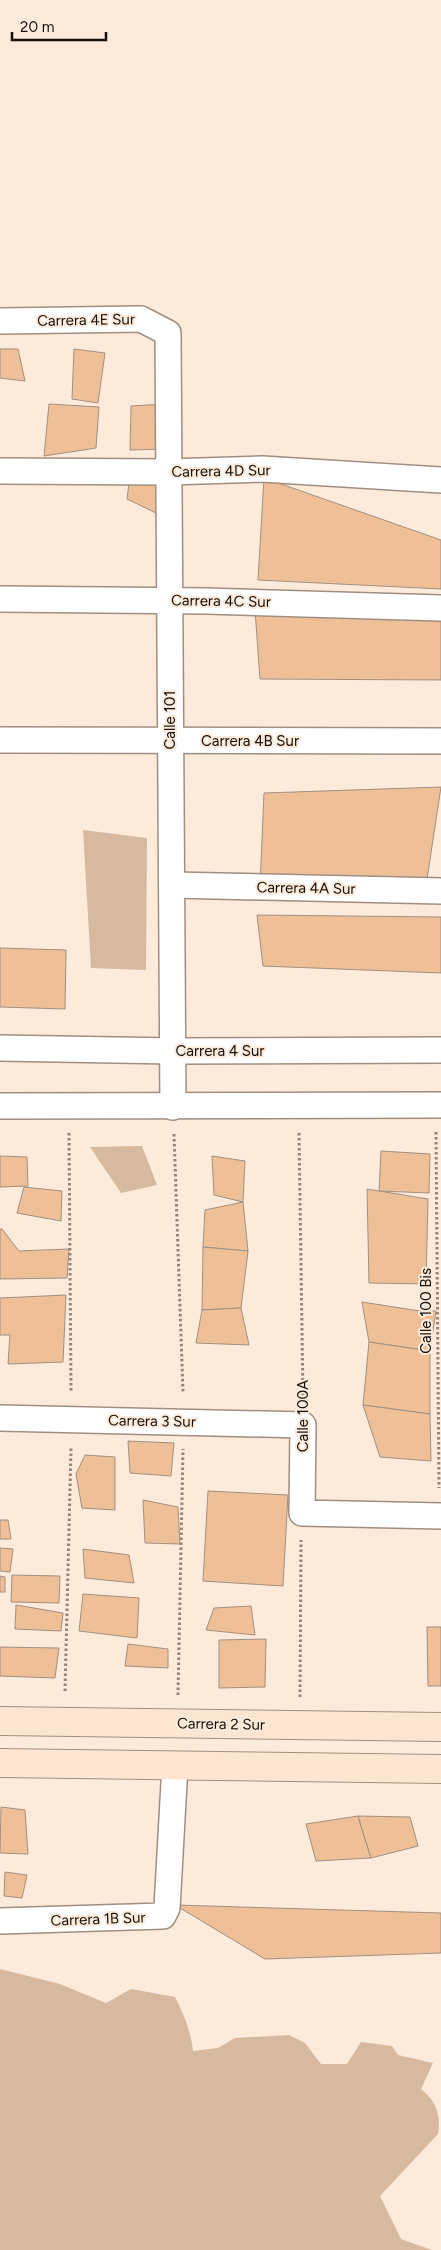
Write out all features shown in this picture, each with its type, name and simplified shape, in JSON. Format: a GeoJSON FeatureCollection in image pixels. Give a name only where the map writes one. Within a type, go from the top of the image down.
{"type":"FeatureCollection","features":[{"type":"Feature","properties":{"kind":"street","name":"Carrera 4E Sur"},"geometry":{"type":"LineString","coordinates":[[0,321],[141,319],[168,333]]}},
{"type":"Feature","properties":{"kind":"street","name":"Calle 101"},"geometry":{"type":"LineString","coordinates":[[168,333],[173,1107]]}},
{"type":"Feature","properties":{"kind":"street","name":"Carrera 4D Sur"},"geometry":{"type":"LineString","coordinates":[[0,471],[169,472],[262,470],[441,480]]}},
{"type":"Feature","properties":{"kind":"street","name":"Carrera 4C Sur"},"geometry":{"type":"LineString","coordinates":[[0,599],[170,600],[441,608]]}},
{"type":"Feature","properties":{"kind":"street","name":"Carrera 4B Sur"},"geometry":{"type":"LineString","coordinates":[[0,740],[441,741]]}},
{"type":"Feature","properties":{"kind":"street","name":"Carrera 4A Sur"},"geometry":{"type":"LineString","coordinates":[[172,885],[441,891]]}},
{"type":"Feature","properties":{"kind":"street","name":"Carrera 4 Sur"},"geometry":{"type":"LineString","coordinates":[[0,1048],[173,1051],[441,1050]]}},
{"type":"Feature","properties":{"kind":"street"},"geometry":{"type":"LineString","coordinates":[[0,1106],[438,1105]]}},
{"type":"Feature","properties":{"kind":"street","name":"Carrera 3 Sur"},"geometry":{"type":"LineString","coordinates":[[0,1418],[303,1425]]}},
{"type":"Feature","properties":{"kind":"street","name":"Calle 100A"},"geometry":{"type":"LineString","coordinates":[[302,1513],[303,1425]]}},
{"type":"Feature","properties":{"kind":"street"},"geometry":{"type":"LineString","coordinates":[[302,1513],[440,1516]]}},
{"type":"Feature","properties":{"kind":"street","name":"Carrera 2 Sur"},"geometry":{"type":"LineString","coordinates":[[0,1721],[441,1728]]}},
{"type":"Feature","properties":{"kind":"street"},"geometry":{"type":"LineString","coordinates":[[0,1763],[441,1769]]}},
{"type":"Feature","properties":{"kind":"street","name":"Carrera 1B Sur"},"geometry":{"type":"LineString","coordinates":[[0,1921],[163,1916],[167,1908],[175,1765]]}},
{"type":"Feature","properties":{"kind":"path","name":"Calle 100 Bis"},"geometry":{"type":"LineString","coordinates":[[438,1105],[440,1516]]}},
{"type":"Feature","properties":{"kind":"path","name":"Calle 100A"},"geometry":{"type":"LineString","coordinates":[[299,1106],[303,1425]]}},
{"type":"Feature","properties":{"kind":"path"},"geometry":{"type":"LineString","coordinates":[[300,1725],[302,1513]]}},
{"type":"Feature","properties":{"kind":"shaded area"},"geometry":{"type":"Polygon","coordinates":[[[83,830],[147,838],[146,970],[91,968],[83,830]]]}},
{"type":"Feature","properties":{"kind":"shaded area"},"geometry":{"type":"Polygon","coordinates":[[[142,1146],[157,1185],[121,1193],[90,1147],[142,1146]]]}},
{"type":"Feature","properties":{"kind":"shaded area"},"geometry":{"type":"Polygon","coordinates":[[[0,1969],[60,1984],[106,2003],[131,1989],[175,1997],[187,2023],[193,2051],[218,2048],[235,2038],[289,2035],[305,2043],[321,2064],[347,2064],[361,2042],[392,2046],[398,2055],[433,2063],[421,2089],[434,2103],[436,2108],[439,2120],[438,2134],[380,2196],[401,2239],[432,2250],[0,2250],[0,1969]]]}},
{"type":"Feature","properties":{"kind":"building"},"geometry":{"type":"Polygon","coordinates":[[[0,349],[18,349],[25,381],[0,378],[0,349]]]}},
{"type":"Feature","properties":{"kind":"building"},"geometry":{"type":"Polygon","coordinates":[[[74,349],[105,353],[98,403],[72,399],[74,349]]]}},
{"type":"Feature","properties":{"kind":"building"},"geometry":{"type":"Polygon","coordinates":[[[49,404],[99,407],[96,448],[44,456],[49,404]]]}},
{"type":"Feature","properties":{"kind":"building"},"geometry":{"type":"Polygon","coordinates":[[[166,404],[164,449],[130,450],[131,406],[166,404]]]}},
{"type":"Feature","properties":{"kind":"building"},"geometry":{"type":"Polygon","coordinates":[[[264,478],[441,540],[441,589],[258,580],[264,478]]]}},
{"type":"Feature","properties":{"kind":"building"},"geometry":{"type":"Polygon","coordinates":[[[129,483],[159,485],[156,513],[127,499],[129,483]]]}},
{"type":"Feature","properties":{"kind":"building"},"geometry":{"type":"Polygon","coordinates":[[[255,610],[441,616],[441,680],[260,679],[255,610]]]}},
{"type":"Feature","properties":{"kind":"building"},"geometry":{"type":"Polygon","coordinates":[[[441,787],[427,879],[260,886],[264,793],[441,787]]]}},
{"type":"Feature","properties":{"kind":"building"},"geometry":{"type":"Polygon","coordinates":[[[257,915],[441,917],[441,973],[263,966],[257,915]]]}},
{"type":"Feature","properties":{"kind":"building"},"geometry":{"type":"Polygon","coordinates":[[[0,948],[66,950],[65,1009],[0,1007],[0,948]]]}},
{"type":"Feature","properties":{"kind":"building"},"geometry":{"type":"Polygon","coordinates":[[[381,1151],[430,1154],[429,1193],[379,1191],[381,1151]]]}},
{"type":"Feature","properties":{"kind":"building"},"geometry":{"type":"Polygon","coordinates":[[[0,1156],[27,1157],[28,1186],[0,1187],[0,1156]]]}},
{"type":"Feature","properties":{"kind":"building"},"geometry":{"type":"Polygon","coordinates":[[[212,1156],[245,1161],[243,1202],[214,1195],[212,1156]]]}},
{"type":"Feature","properties":{"kind":"building"},"geometry":{"type":"Polygon","coordinates":[[[24,1187],[62,1191],[61,1221],[17,1213],[24,1187]]]}},
{"type":"Feature","properties":{"kind":"building"},"geometry":{"type":"Polygon","coordinates":[[[367,1189],[428,1199],[426,1284],[369,1283],[367,1189]]]}},
{"type":"Feature","properties":{"kind":"building"},"geometry":{"type":"Polygon","coordinates":[[[243,1202],[248,1251],[203,1247],[205,1210],[243,1202]]]}},
{"type":"Feature","properties":{"kind":"building"},"geometry":{"type":"Polygon","coordinates":[[[0,1229],[2,1229],[19,1251],[69,1249],[67,1278],[0,1279],[0,1229]]]}},
{"type":"Feature","properties":{"kind":"building"},"geometry":{"type":"Polygon","coordinates":[[[203,1247],[248,1251],[241,1308],[202,1310],[203,1247]]]}},
{"type":"Feature","properties":{"kind":"building"},"geometry":{"type":"Polygon","coordinates":[[[66,1295],[63,1362],[8,1364],[10,1335],[0,1335],[0,1298],[66,1295]]]}},
{"type":"Feature","properties":{"kind":"building"},"geometry":{"type":"Polygon","coordinates":[[[362,1302],[420,1311],[436,1311],[430,1351],[369,1342],[362,1302]]]}},
{"type":"Feature","properties":{"kind":"building"},"geometry":{"type":"Polygon","coordinates":[[[241,1308],[249,1345],[196,1343],[202,1310],[241,1308]]]}},
{"type":"Feature","properties":{"kind":"building"},"geometry":{"type":"Polygon","coordinates":[[[369,1342],[430,1351],[430,1414],[363,1405],[369,1342]]]}},
{"type":"Feature","properties":{"kind":"building"},"geometry":{"type":"Polygon","coordinates":[[[363,1405],[430,1414],[431,1461],[380,1457],[363,1405]]]}},
{"type":"Feature","properties":{"kind":"building"},"geometry":{"type":"Polygon","coordinates":[[[128,1441],[174,1443],[171,1476],[130,1473],[128,1441]]]}},
{"type":"Feature","properties":{"kind":"building"},"geometry":{"type":"Polygon","coordinates":[[[85,1455],[115,1457],[115,1510],[82,1508],[76,1474],[85,1455]]]}},
{"type":"Feature","properties":{"kind":"building"},"geometry":{"type":"Polygon","coordinates":[[[208,1491],[288,1495],[283,1586],[203,1581],[208,1491]]]}},
{"type":"Feature","properties":{"kind":"building"},"geometry":{"type":"Polygon","coordinates":[[[143,1500],[178,1507],[180,1544],[145,1543],[143,1500]]]}},
{"type":"Feature","properties":{"kind":"building"},"geometry":{"type":"Polygon","coordinates":[[[0,1520],[8,1520],[11,1539],[0,1539],[0,1520]]]}},
{"type":"Feature","properties":{"kind":"building"},"geometry":{"type":"Polygon","coordinates":[[[0,1548],[13,1549],[10,1572],[0,1571],[0,1548]]]}},
{"type":"Feature","properties":{"kind":"building"},"geometry":{"type":"Polygon","coordinates":[[[83,1549],[129,1555],[134,1583],[85,1578],[83,1549]]]}},
{"type":"Feature","properties":{"kind":"building"},"geometry":{"type":"Polygon","coordinates":[[[12,1575],[60,1576],[59,1603],[11,1602],[12,1575]]]}},
{"type":"Feature","properties":{"kind":"building"},"geometry":{"type":"Polygon","coordinates":[[[0,1576],[5,1577],[5,1592],[0,1592],[0,1576]]]}},
{"type":"Feature","properties":{"kind":"building"},"geometry":{"type":"Polygon","coordinates":[[[83,1594],[139,1598],[137,1638],[79,1631],[83,1594]]]}},
{"type":"Feature","properties":{"kind":"building"},"geometry":{"type":"Polygon","coordinates":[[[16,1605],[63,1613],[61,1631],[15,1629],[16,1605]]]}},
{"type":"Feature","properties":{"kind":"building"},"geometry":{"type":"Polygon","coordinates":[[[251,1606],[255,1635],[206,1630],[214,1608],[251,1606]]]}},
{"type":"Feature","properties":{"kind":"building"},"geometry":{"type":"Polygon","coordinates":[[[427,1627],[441,1627],[441,1686],[428,1686],[427,1627]]]}},
{"type":"Feature","properties":{"kind":"building"},"geometry":{"type":"Polygon","coordinates":[[[266,1639],[265,1687],[219,1688],[219,1640],[266,1639]]]}},
{"type":"Feature","properties":{"kind":"building"},"geometry":{"type":"Polygon","coordinates":[[[128,1644],[168,1649],[168,1668],[125,1666],[128,1644]]]}},
{"type":"Feature","properties":{"kind":"building"},"geometry":{"type":"Polygon","coordinates":[[[0,1647],[59,1648],[55,1678],[0,1676],[0,1647]]]}},
{"type":"Feature","properties":{"kind":"building"},"geometry":{"type":"Polygon","coordinates":[[[1,1807],[25,1810],[28,1854],[0,1853],[1,1807]]]}},
{"type":"Feature","properties":{"kind":"building"},"geometry":{"type":"Polygon","coordinates":[[[358,1816],[371,1858],[316,1861],[306,1824],[358,1816]]]}},
{"type":"Feature","properties":{"kind":"building"},"geometry":{"type":"Polygon","coordinates":[[[358,1816],[410,1817],[418,1846],[371,1858],[358,1816]]]}},
{"type":"Feature","properties":{"kind":"building"},"geometry":{"type":"Polygon","coordinates":[[[5,1872],[27,1875],[22,1898],[4,1896],[5,1872]]]}},
{"type":"Feature","properties":{"kind":"building"},"geometry":{"type":"Polygon","coordinates":[[[175,1905],[441,1913],[441,1953],[265,1959],[175,1905]]]}}]}
